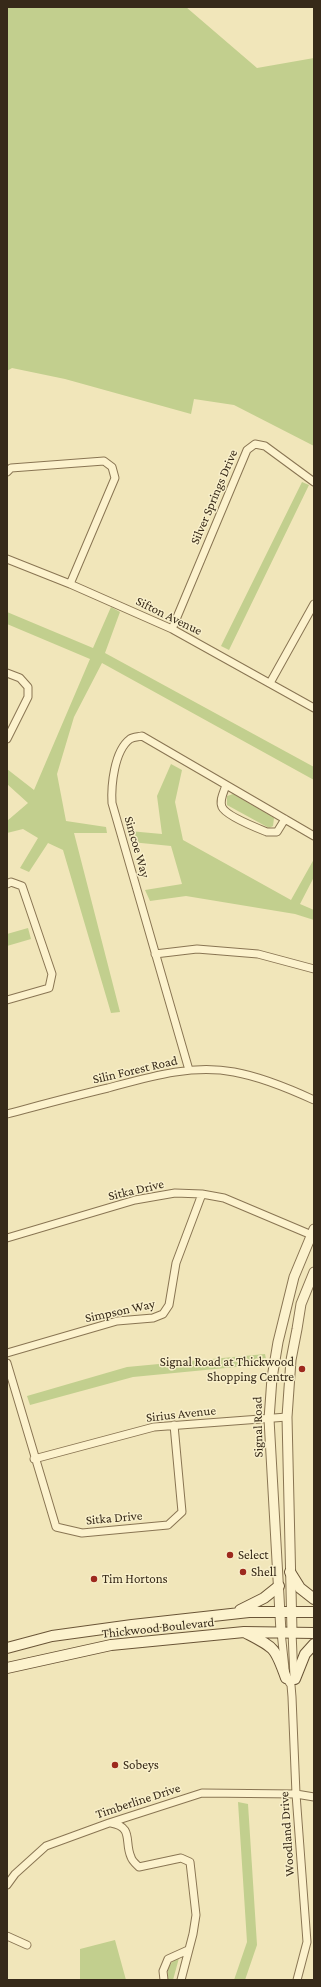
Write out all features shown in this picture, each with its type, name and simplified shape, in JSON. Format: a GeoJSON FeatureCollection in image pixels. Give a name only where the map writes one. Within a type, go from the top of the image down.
{"type":"FeatureCollection","features":[{"type":"Feature","properties":{"kind":"main road"},"geometry":{"type":"LineString","coordinates":[[290,1572],[300,1588],[314,1599]]}},
{"type":"Feature","properties":{"kind":"main road"},"geometry":{"type":"LineString","coordinates":[[228,1615],[251,1606],[279,1586]]}},
{"type":"Feature","properties":{"kind":"main road","name":"Thickwood Boulevard"},"geometry":{"type":"LineString","coordinates":[[7,1648],[60,1635],[132,1625],[228,1615],[314,1612]]}},
{"type":"Feature","properties":{"kind":"main road"},"geometry":{"type":"LineString","coordinates":[[244,1632],[271,1647],[277,1654],[290,1681]]}},
{"type":"Feature","properties":{"kind":"main road","name":"Thickwood Boulevard"},"geometry":{"type":"LineString","coordinates":[[7,1668],[111,1644],[244,1632],[314,1632]]}},
{"type":"Feature","properties":{"kind":"main road"},"geometry":{"type":"LineString","coordinates":[[290,1681],[305,1654],[314,1644]]}},
{"type":"Feature","properties":{"kind":"street","name":"Silver Springs Drive"},"geometry":{"type":"LineString","coordinates":[[172,629],[247,450],[255,444],[265,446],[314,482]]}},
{"type":"Feature","properties":{"kind":"street"},"geometry":{"type":"LineString","coordinates":[[7,472],[11,468],[104,461],[112,467],[114,478],[70,584]]}},
{"type":"Feature","properties":{"kind":"street","name":"Sifton Avenue"},"geometry":{"type":"LineString","coordinates":[[7,559],[70,584],[172,629],[314,708]]}},
{"type":"Feature","properties":{"kind":"street"},"geometry":{"type":"LineString","coordinates":[[270,683],[314,604]]}},
{"type":"Feature","properties":{"kind":"street"},"geometry":{"type":"LineString","coordinates":[[7,673],[20,678],[28,687],[28,697],[7,739]]}},
{"type":"Feature","properties":{"kind":"street","name":"Simcoe Way"},"geometry":{"type":"LineString","coordinates":[[189,1070],[154,954],[112,804],[111,783],[122,748],[130,738],[142,736],[314,836]]}},
{"type":"Feature","properties":{"kind":"street"},"geometry":{"type":"LineString","coordinates":[[226,785],[221,799],[222,807],[227,812],[267,832],[272,833],[277,832],[285,819]]}},
{"type":"Feature","properties":{"kind":"street"},"geometry":{"type":"LineString","coordinates":[[7,884],[12,882],[22,886],[52,974],[49,988],[7,1000]]}},
{"type":"Feature","properties":{"kind":"street"},"geometry":{"type":"LineString","coordinates":[[154,954],[197,949],[258,954],[314,969]]}},
{"type":"Feature","properties":{"kind":"street","name":"Silin Forest Road"},"geometry":{"type":"LineString","coordinates":[[7,1114],[161,1074],[189,1070],[217,1070],[248,1075],[271,1082],[314,1100]]}},
{"type":"Feature","properties":{"kind":"street","name":"Sitka Drive"},"geometry":{"type":"LineString","coordinates":[[7,1238],[149,1196],[175,1193],[202,1194],[237,1202],[313,1233]]}},
{"type":"Feature","properties":{"kind":"street","name":"Simpson Way"},"geometry":{"type":"LineString","coordinates":[[7,1353],[117,1321],[153,1318],[163,1314],[169,1305],[176,1263],[202,1194]]}},
{"type":"Feature","properties":{"kind":"street","name":"Signal Road"},"geometry":{"type":"LineString","coordinates":[[287,1632],[280,1612],[269,1419],[272,1378],[284,1315],[294,1276],[313,1233]]}},
{"type":"Feature","properties":{"kind":"street"},"geometry":{"type":"LineString","coordinates":[[287,1632],[291,1612],[287,1417],[291,1360],[302,1304],[314,1272]]}},
{"type":"Feature","properties":{"kind":"street","name":"Sitka Drive"},"geometry":{"type":"LineString","coordinates":[[7,1364],[34,1459],[56,1527],[82,1533],[168,1525],[182,1512],[174,1426]]}},
{"type":"Feature","properties":{"kind":"street","name":"Sirius Avenue"},"geometry":{"type":"LineString","coordinates":[[34,1459],[154,1427],[287,1417]]}},
{"type":"Feature","properties":{"kind":"street","name":"Woodland Drive"},"geometry":{"type":"LineString","coordinates":[[287,1632],[296,1794],[307,1942],[297,1980]]}},
{"type":"Feature","properties":{"kind":"street","name":"Woodland Drive"},"geometry":{"type":"LineString","coordinates":[[287,1632],[290,1681]]}},
{"type":"Feature","properties":{"kind":"street","name":"Timberline Drive"},"geometry":{"type":"LineString","coordinates":[[7,1886],[15,1874],[46,1846],[109,1823],[202,1793],[296,1794],[314,1796]]}},
{"type":"Feature","properties":{"kind":"street"},"geometry":{"type":"LineString","coordinates":[[109,1823],[120,1825],[126,1832],[131,1857],[139,1867],[181,1858],[190,1862],[196,1915],[193,1934],[181,1980]]}},
{"type":"Feature","properties":{"kind":"street"},"geometry":{"type":"LineString","coordinates":[[7,1936],[27,1945]]}},
{"type":"Feature","properties":{"kind":"street"},"geometry":{"type":"LineString","coordinates":[[164,1980],[163,1971],[168,1959],[188,1950]]}},
{"type":"Feature","properties":{"kind":"green space"},"geometry":{"type":"Polygon","coordinates":[[[7,7],[186,7],[257,68],[314,58],[314,446],[234,405],[194,399],[191,414],[65,379],[12,368],[7,371],[7,7]]]}},
{"type":"Feature","properties":{"kind":"green space"},"geometry":{"type":"Polygon","coordinates":[[[302,482],[309,485],[229,650],[221,646],[302,482]]]}},
{"type":"Feature","properties":{"kind":"green space"},"geometry":{"type":"Polygon","coordinates":[[[111,607],[120,612],[105,653],[314,767],[314,780],[102,663],[74,717],[57,774],[66,821],[106,827],[107,833],[74,833],[120,1012],[111,1013],[63,850],[48,843],[29,872],[20,868],[38,838],[23,829],[7,833],[7,821],[28,803],[7,784],[7,769],[34,790],[90,659],[7,624],[7,612],[93,648],[111,607]]]}},
{"type":"Feature","properties":{"kind":"green space"},"geometry":{"type":"Polygon","coordinates":[[[171,764],[182,770],[175,802],[183,840],[291,900],[314,859],[314,877],[300,904],[314,910],[314,920],[295,914],[186,896],[150,901],[145,890],[182,884],[171,846],[131,842],[129,831],[162,834],[157,796],[171,764]]]}},
{"type":"Feature","properties":{"kind":"green space"},"geometry":{"type":"Polygon","coordinates":[[[233,794],[274,818],[273,826],[269,828],[227,805],[227,796],[233,794]]]}},
{"type":"Feature","properties":{"kind":"green space"},"geometry":{"type":"Polygon","coordinates":[[[28,928],[31,939],[7,946],[7,934],[28,928]]]}},
{"type":"Feature","properties":{"kind":"green space"},"geometry":{"type":"Polygon","coordinates":[[[265,1354],[267,1364],[133,1377],[30,1405],[27,1396],[127,1367],[265,1354]]]}},
{"type":"Feature","properties":{"kind":"green space"},"geometry":{"type":"Polygon","coordinates":[[[238,1802],[248,1804],[257,1945],[245,1980],[234,1980],[247,1942],[238,1802]]]}},
{"type":"Feature","properties":{"kind":"green space"},"geometry":{"type":"Polygon","coordinates":[[[115,1940],[126,1980],[80,1980],[80,1949],[115,1940]]]}},
{"type":"Feature","properties":{"kind":"green space"},"geometry":{"type":"Polygon","coordinates":[[[177,1958],[179,1958],[173,1980],[168,1980],[167,1973],[169,1968],[177,1958]]]}},
{"type":"Feature","properties":{"kind":"place","name":"Signal Road at Thickwood Shopping Centre"},"geometry":{"type":"Point","coordinates":[302,1369]}},
{"type":"Feature","properties":{"kind":"place","name":"Select"},"geometry":{"type":"Point","coordinates":[230,1555]}},
{"type":"Feature","properties":{"kind":"place","name":"Shell"},"geometry":{"type":"Point","coordinates":[243,1572]}},
{"type":"Feature","properties":{"kind":"place","name":"Tim Hortons"},"geometry":{"type":"Point","coordinates":[94,1579]}},
{"type":"Feature","properties":{"kind":"place","name":"Sobeys"},"geometry":{"type":"Point","coordinates":[115,1765]}}]}
